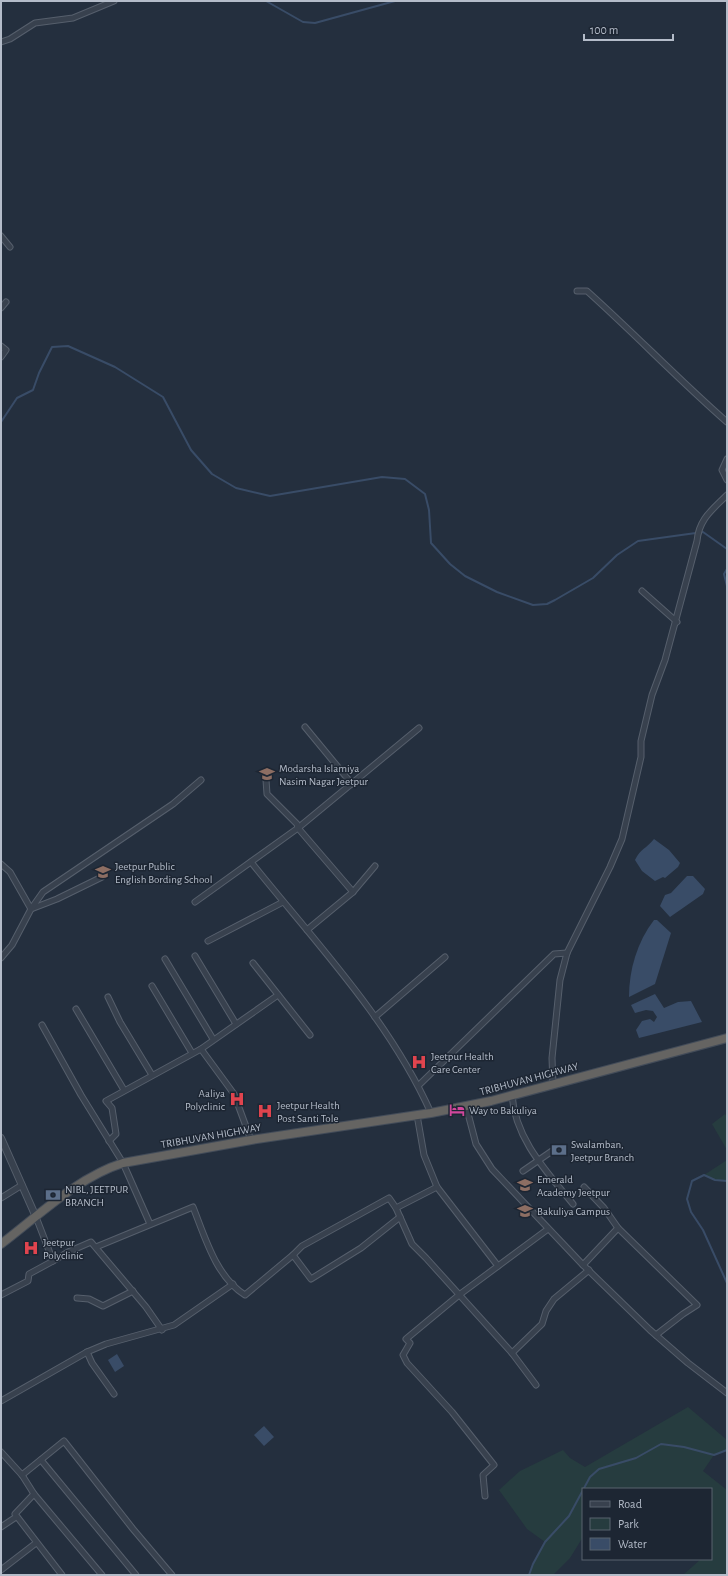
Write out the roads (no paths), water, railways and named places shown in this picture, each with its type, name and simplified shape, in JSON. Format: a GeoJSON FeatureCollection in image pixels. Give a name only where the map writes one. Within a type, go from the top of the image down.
{"type":"FeatureCollection","features":[{"type":"Feature","properties":{"kind":"highway","name":"TRIBHUVAN HIGHWAY"},"geometry":{"type":"LineString","coordinates":[[1,1244],[84,1181],[108,1168],[123,1163],[251,1140],[431,1113],[466,1106],[512,1096],[727,1038]]}},
{"type":"Feature","properties":{"kind":"street"},"geometry":{"type":"LineString","coordinates":[[1,42],[35,23],[73,18],[114,1]]}},
{"type":"Feature","properties":{"kind":"street"},"geometry":{"type":"LineString","coordinates":[[1,236],[10,246]]}},
{"type":"Feature","properties":{"kind":"street"},"geometry":{"type":"LineString","coordinates":[[578,291],[587,291],[635,334],[687,387],[727,422]]}},
{"type":"Feature","properties":{"kind":"street"},"geometry":{"type":"LineString","coordinates":[[1,308],[6,302]]}},
{"type":"Feature","properties":{"kind":"street"},"geometry":{"type":"LineString","coordinates":[[1,346],[6,350],[1,357]]}},
{"type":"Feature","properties":{"kind":"street"},"geometry":{"type":"LineString","coordinates":[[727,459],[722,470],[727,480]]}},
{"type":"Feature","properties":{"kind":"street"},"geometry":{"type":"LineString","coordinates":[[553,1084],[552,1058],[560,980],[567,953],[610,867],[622,839],[641,757],[641,741],[652,695],[666,660],[697,541],[698,529],[702,521],[727,495]]}},
{"type":"Feature","properties":{"kind":"street"},"geometry":{"type":"LineString","coordinates":[[642,591],[676,622]]}},
{"type":"Feature","properties":{"kind":"street"},"geometry":{"type":"LineString","coordinates":[[305,727],[352,784]]}},
{"type":"Feature","properties":{"kind":"street"},"geometry":{"type":"LineString","coordinates":[[195,902],[298,828],[419,728]]}},
{"type":"Feature","properties":{"kind":"street"},"geometry":{"type":"LineString","coordinates":[[1,958],[12,945],[30,909],[43,892],[173,804],[201,780]]}},
{"type":"Feature","properties":{"kind":"street"},"geometry":{"type":"LineString","coordinates":[[266,780],[267,794],[297,824],[298,828],[352,892]]}},
{"type":"Feature","properties":{"kind":"street"},"geometry":{"type":"LineString","coordinates":[[251,862],[307,930],[389,1036],[419,1085],[431,1113]]}},
{"type":"Feature","properties":{"kind":"street"},"geometry":{"type":"LineString","coordinates":[[1,864],[10,872],[30,909]]}},
{"type":"Feature","properties":{"kind":"street"},"geometry":{"type":"LineString","coordinates":[[307,930],[352,892],[375,866]]}},
{"type":"Feature","properties":{"kind":"street"},"geometry":{"type":"LineString","coordinates":[[30,909],[57,899],[102,877]]}},
{"type":"Feature","properties":{"kind":"street"},"geometry":{"type":"LineString","coordinates":[[208,940],[283,902]]}},
{"type":"Feature","properties":{"kind":"street"},"geometry":{"type":"LineString","coordinates":[[419,1085],[554,954],[567,953]]}},
{"type":"Feature","properties":{"kind":"street"},"geometry":{"type":"LineString","coordinates":[[195,956],[236,1024]]}},
{"type":"Feature","properties":{"kind":"street"},"geometry":{"type":"LineString","coordinates":[[375,1017],[445,957]]}},
{"type":"Feature","properties":{"kind":"street"},"geometry":{"type":"LineString","coordinates":[[165,959],[213,1039]]}},
{"type":"Feature","properties":{"kind":"street"},"geometry":{"type":"LineString","coordinates":[[253,963],[310,1035]]}},
{"type":"Feature","properties":{"kind":"street"},"geometry":{"type":"LineString","coordinates":[[152,986],[192,1053]]}},
{"type":"Feature","properties":{"kind":"street"},"geometry":{"type":"LineString","coordinates":[[109,1141],[116,1134],[112,1108],[106,1101],[192,1053],[206,1047],[213,1039],[278,995]]}},
{"type":"Feature","properties":{"kind":"street"},"geometry":{"type":"LineString","coordinates":[[108,997],[120,1022],[152,1075]]}},
{"type":"Feature","properties":{"kind":"street"},"geometry":{"type":"LineString","coordinates":[[76,1009],[124,1090]]}},
{"type":"Feature","properties":{"kind":"street"},"geometry":{"type":"LineString","coordinates":[[42,1025],[123,1163],[150,1224]]}},
{"type":"Feature","properties":{"kind":"street"},"geometry":{"type":"LineString","coordinates":[[202,1049],[234,1094],[251,1140]]}},
{"type":"Feature","properties":{"kind":"street"},"geometry":{"type":"LineString","coordinates":[[512,1096],[513,1110],[520,1130],[537,1160],[573,1204]]}},
{"type":"Feature","properties":{"kind":"street"},"geometry":{"type":"LineString","coordinates":[[466,1106],[476,1144],[492,1169],[548,1229],[656,1335],[688,1363],[727,1393]]}},
{"type":"Feature","properties":{"kind":"street"},"geometry":{"type":"LineString","coordinates":[[417,1115],[424,1155],[437,1188],[498,1266]]}},
{"type":"Feature","properties":{"kind":"street"},"geometry":{"type":"LineString","coordinates":[[1,1138],[36,1217],[53,1261]]}},
{"type":"Feature","properties":{"kind":"street"},"geometry":{"type":"LineString","coordinates":[[523,1171],[552,1151]]}},
{"type":"Feature","properties":{"kind":"street"},"geometry":{"type":"LineString","coordinates":[[1,1198],[22,1185]]}},
{"type":"Feature","properties":{"kind":"street"},"geometry":{"type":"LineString","coordinates":[[584,1187],[604,1208],[618,1228],[697,1306],[683,1314],[656,1335]]}},
{"type":"Feature","properties":{"kind":"street"},"geometry":{"type":"LineString","coordinates":[[396,1208],[437,1188]]}},
{"type":"Feature","properties":{"kind":"street"},"geometry":{"type":"LineString","coordinates":[[96,1247],[193,1207],[220,1269],[245,1295],[302,1246],[389,1198],[396,1208],[412,1244],[512,1353],[536,1385]]}},
{"type":"Feature","properties":{"kind":"street"},"geometry":{"type":"LineString","coordinates":[[293,1255],[311,1279],[361,1248],[400,1217]]}},
{"type":"Feature","properties":{"kind":"street"},"geometry":{"type":"LineString","coordinates":[[583,1264],[618,1228]]}},
{"type":"Feature","properties":{"kind":"street"},"geometry":{"type":"LineString","coordinates":[[485,1496],[483,1475],[494,1465],[452,1412],[408,1363],[403,1355],[410,1343],[406,1339],[459,1296],[548,1229]]}},
{"type":"Feature","properties":{"kind":"street"},"geometry":{"type":"LineString","coordinates":[[1,1295],[28,1281],[29,1274],[68,1252],[91,1242],[109,1265],[133,1291],[162,1330]]}},
{"type":"Feature","properties":{"kind":"street"},"geometry":{"type":"LineString","coordinates":[[512,1353],[542,1324],[546,1311],[554,1299],[589,1270]]}},
{"type":"Feature","properties":{"kind":"street"},"geometry":{"type":"LineString","coordinates":[[1,1401],[87,1352],[106,1344],[162,1330],[180,1322],[233,1284]]}},
{"type":"Feature","properties":{"kind":"street"},"geometry":{"type":"LineString","coordinates":[[77,1298],[90,1299],[103,1306],[133,1291]]}},
{"type":"Feature","properties":{"kind":"street"},"geometry":{"type":"LineString","coordinates":[[87,1352],[92,1363],[114,1394]]}},
{"type":"Feature","properties":{"kind":"street"},"geometry":{"type":"LineString","coordinates":[[22,1475],[64,1441],[132,1529],[172,1575]]}},
{"type":"Feature","properties":{"kind":"street"},"geometry":{"type":"LineString","coordinates":[[1,1452],[22,1475],[34,1494],[102,1575]]}},
{"type":"Feature","properties":{"kind":"street"},"geometry":{"type":"LineString","coordinates":[[41,1460],[136,1575]]}},
{"type":"Feature","properties":{"kind":"street"},"geometry":{"type":"LineString","coordinates":[[34,1494],[17,1510],[15,1514],[16,1517],[62,1575]]}},
{"type":"Feature","properties":{"kind":"street"},"geometry":{"type":"LineString","coordinates":[[1,1527],[16,1517]]}},
{"type":"Feature","properties":{"kind":"street"},"geometry":{"type":"LineString","coordinates":[[1,1570],[36,1543]]}},
{"type":"Feature","properties":{"kind":"water"},"geometry":{"type":"Polygon","coordinates":[[[654,839],[669,850],[680,863],[678,867],[665,878],[663,877],[655,881],[642,871],[635,860],[639,853],[654,839]]]}},
{"type":"Feature","properties":{"kind":"water"},"geometry":{"type":"Polygon","coordinates":[[[687,876],[693,876],[705,889],[703,894],[670,917],[660,906],[665,895],[671,893],[687,876]]]}},
{"type":"Feature","properties":{"kind":"water"},"geometry":{"type":"Polygon","coordinates":[[[654,920],[657,920],[671,933],[655,984],[629,997],[632,967],[635,957],[643,938],[654,920]]]}},
{"type":"Feature","properties":{"kind":"water"},"geometry":{"type":"Polygon","coordinates":[[[655,994],[664,1008],[678,1002],[691,1001],[702,1022],[639,1038],[636,1030],[642,1021],[650,1019],[654,1022],[657,1017],[653,1011],[646,1010],[635,1013],[631,1005],[655,994]]]}},
{"type":"Feature","properties":{"kind":"water"},"geometry":{"type":"Polygon","coordinates":[[[117,1354],[124,1366],[115,1372],[108,1360],[117,1354]]]}},
{"type":"Feature","properties":{"kind":"water"},"geometry":{"type":"Polygon","coordinates":[[[264,1426],[274,1437],[264,1446],[254,1435],[264,1426]]]}},
{"type":"Feature","properties":{"kind":"waterway"},"geometry":{"type":"LineString","coordinates":[[266,1],[303,22],[315,23],[395,1]]}},
{"type":"Feature","properties":{"kind":"waterway"},"geometry":{"type":"LineString","coordinates":[[1,422],[17,398],[33,390],[39,373],[52,347],[68,346],[115,367],[163,397],[191,450],[212,474],[236,488],[270,496],[382,477],[405,479],[425,494],[429,510],[431,543],[450,564],[465,576],[497,592],[533,605],[547,604],[593,578],[617,555],[638,541],[703,532],[727,549]]}},
{"type":"Feature","properties":{"kind":"waterway"},"geometry":{"type":"LineString","coordinates":[[727,569],[724,574],[727,586]]}},
{"type":"Feature","properties":{"kind":"waterway"},"geometry":{"type":"LineString","coordinates":[[727,1181],[715,1180],[704,1175],[692,1181],[687,1199],[691,1212],[703,1230],[727,1283]]}},
{"type":"Feature","properties":{"kind":"waterway"},"geometry":{"type":"LineString","coordinates":[[584,1488],[590,1477],[599,1469],[636,1458],[661,1444],[684,1447],[714,1455],[727,1450]]}},
{"type":"Feature","properties":{"kind":"waterway"},"geometry":{"type":"LineString","coordinates":[[529,1575],[545,1542],[569,1516],[582,1492]]}},
{"type":"Feature","properties":{"kind":"place","name":"Modarsha Islamiya Nasim Nagar Jeetpur"},"geometry":{"type":"Point","coordinates":[267,774]}},
{"type":"Feature","properties":{"kind":"place","name":"Jeetpur Public English Bording School"},"geometry":{"type":"Point","coordinates":[103,872]}},
{"type":"Feature","properties":{"kind":"place","name":"Jeetpur Health Care Center"},"geometry":{"type":"Point","coordinates":[419,1062]}},
{"type":"Feature","properties":{"kind":"place","name":"Aaliya Polyclinic"},"geometry":{"type":"Point","coordinates":[237,1099]}},
{"type":"Feature","properties":{"kind":"place","name":"Way to Bakuliya"},"geometry":{"type":"Point","coordinates":[457,1110]}},
{"type":"Feature","properties":{"kind":"place","name":"Jeetpur Health Post Santi Tole"},"geometry":{"type":"Point","coordinates":[265,1111]}},
{"type":"Feature","properties":{"kind":"place","name":"Swalamban, Jeetpur Branch"},"geometry":{"type":"Point","coordinates":[559,1150]}},
{"type":"Feature","properties":{"kind":"place","name":"Emerald Academy Jeetpur"},"geometry":{"type":"Point","coordinates":[525,1185]}},
{"type":"Feature","properties":{"kind":"place","name":"NIBL, JEETPUR BRANCH"},"geometry":{"type":"Point","coordinates":[53,1195]}},
{"type":"Feature","properties":{"kind":"place","name":"Bakuliya Campus"},"geometry":{"type":"Point","coordinates":[525,1211]}},
{"type":"Feature","properties":{"kind":"place","name":"Jeetpur Polyclinic"},"geometry":{"type":"Point","coordinates":[31,1248]}}]}
